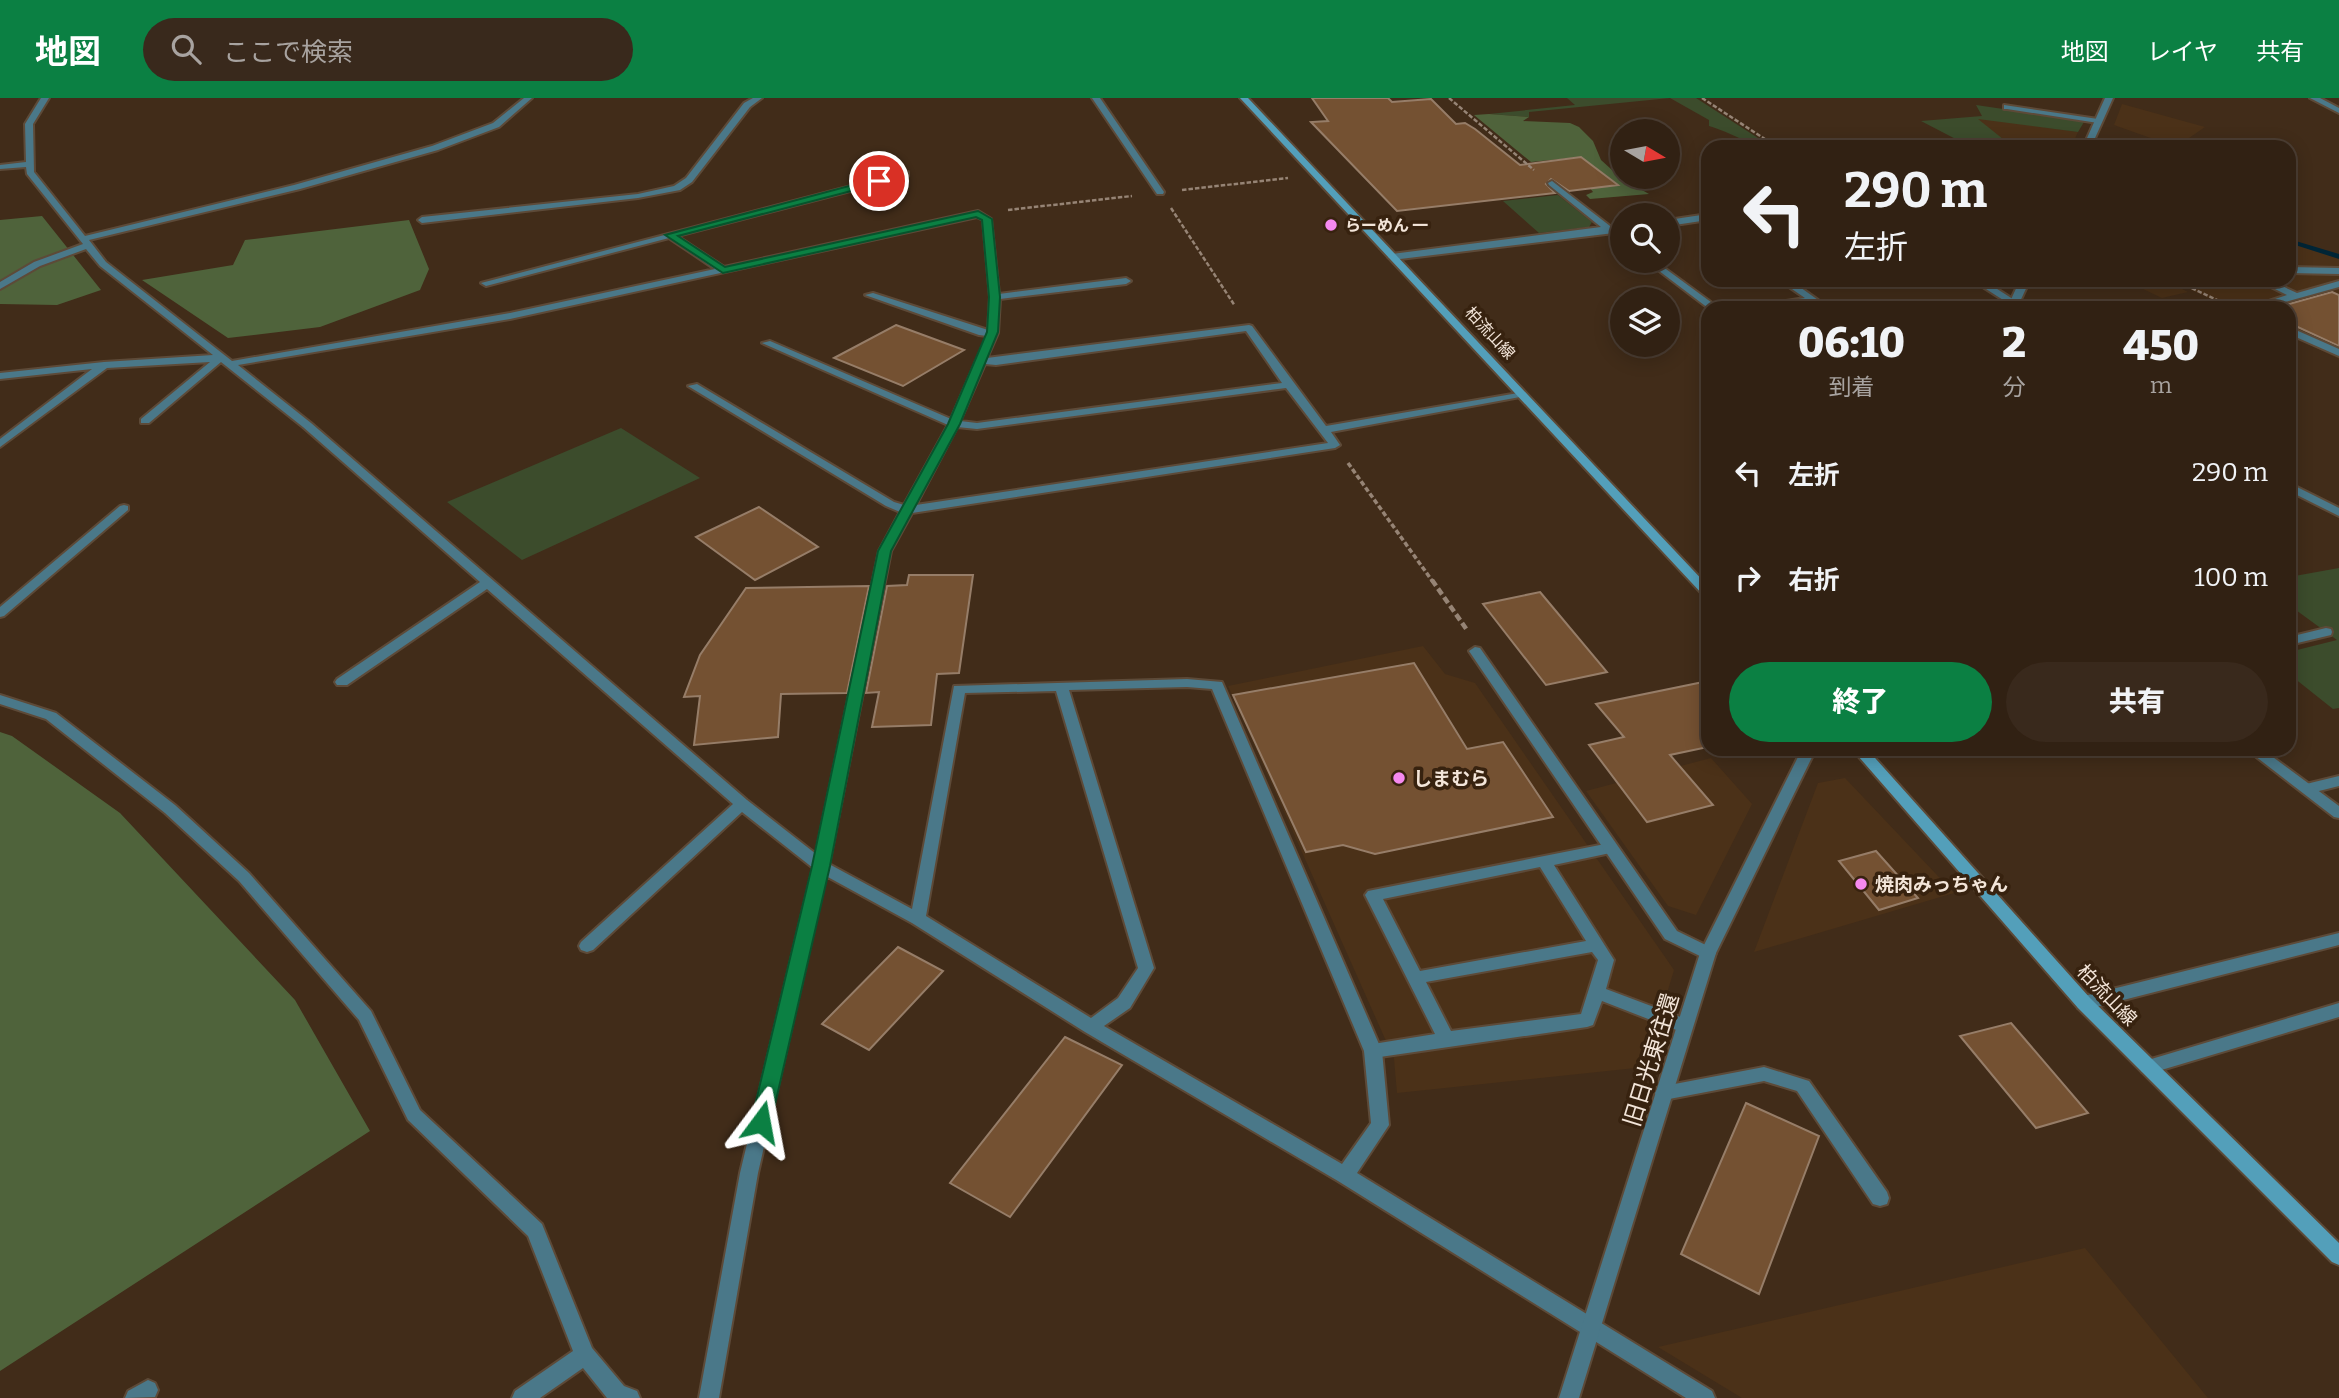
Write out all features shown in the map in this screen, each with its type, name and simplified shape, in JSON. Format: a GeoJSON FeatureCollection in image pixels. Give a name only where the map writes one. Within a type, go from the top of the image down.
{"type":"FeatureCollection","features":[{"type":"Feature","properties":{"kind":"main road","name":"柏流山線"},"geometry":{"type":"LineString","coordinates":[[1244,98],[1701,586]]}},
{"type":"Feature","properties":{"kind":"main road","name":"柏流山線"},"geometry":{"type":"LineString","coordinates":[[1865,756],[2084,1003],[2339,1256]]}},
{"type":"Feature","properties":{"kind":"street"},"geometry":{"type":"LineString","coordinates":[[45,98],[29,124],[30,172],[103,264],[307,425],[742,804],[821,866],[918,919],[1091,1027],[1345,1175],[1705,1398]]}},
{"type":"Feature","properties":{"kind":"street"},"geometry":{"type":"LineString","coordinates":[[0,286],[37,264],[86,242],[435,148],[496,125],[528,98]]}},
{"type":"Feature","properties":{"kind":"street"},"geometry":{"type":"LineString","coordinates":[[422,220],[677,188],[690,180],[747,105],[758,98]]}},
{"type":"Feature","properties":{"kind":"street"},"geometry":{"type":"LineString","coordinates":[[1096,98],[1160,192]]}},
{"type":"Feature","properties":{"kind":"street"},"geometry":{"type":"LineString","coordinates":[[2090,140],[2109,98]]}},
{"type":"Feature","properties":{"kind":"street"},"geometry":{"type":"LineString","coordinates":[[2314,98],[2339,111]]}},
{"type":"Feature","properties":{"kind":"street"},"geometry":{"type":"LineString","coordinates":[[2007,107],[2098,121]]}},
{"type":"Feature","properties":{"kind":"street"},"geometry":{"type":"LineString","coordinates":[[0,167],[30,164]]}},
{"type":"Feature","properties":{"kind":"street"},"geometry":{"type":"LineString","coordinates":[[486,283],[905,174]]}},
{"type":"Feature","properties":{"kind":"street"},"geometry":{"type":"LineString","coordinates":[[1552,183],[1610,227]]}},
{"type":"Feature","properties":{"kind":"street"},"geometry":{"type":"LineString","coordinates":[[0,376],[105,365],[224,361],[510,316],[978,214],[987,219],[995,297],[993,332],[954,424],[884,551],[821,866],[749,1173],[709,1398]]}},
{"type":"Feature","properties":{"kind":"street"},"geometry":{"type":"LineString","coordinates":[[1680,221],[1701,218]]}},
{"type":"Feature","properties":{"kind":"street"},"geometry":{"type":"LineString","coordinates":[[1695,219],[1701,223]]}},
{"type":"Feature","properties":{"kind":"street"},"geometry":{"type":"LineString","coordinates":[[1392,257],[1610,230]]}},
{"type":"Feature","properties":{"kind":"street"},"geometry":{"type":"LineString","coordinates":[[670,235],[723,270]]}},
{"type":"Feature","properties":{"kind":"street"},"geometry":{"type":"LineString","coordinates":[[2296,270],[2339,271]]}},
{"type":"Feature","properties":{"kind":"street"},"geometry":{"type":"LineString","coordinates":[[2296,272],[2319,278],[2327,288]]}},
{"type":"Feature","properties":{"kind":"street"},"geometry":{"type":"LineString","coordinates":[[1666,273],[1704,301]]}},
{"type":"Feature","properties":{"kind":"street"},"geometry":{"type":"LineString","coordinates":[[995,297],[1126,281]]}},
{"type":"Feature","properties":{"kind":"street"},"geometry":{"type":"LineString","coordinates":[[2278,301],[2339,284]]}},
{"type":"Feature","properties":{"kind":"street"},"geometry":{"type":"LineString","coordinates":[[1794,287],[1813,300],[1806,301]]}},
{"type":"Feature","properties":{"kind":"street"},"geometry":{"type":"LineString","coordinates":[[1987,287],[2007,301]]}},
{"type":"Feature","properties":{"kind":"street"},"geometry":{"type":"LineString","coordinates":[[2278,287],[2296,296]]}},
{"type":"Feature","properties":{"kind":"street"},"geometry":{"type":"LineString","coordinates":[[870,295],[982,332],[993,332]]}},
{"type":"Feature","properties":{"kind":"street"},"geometry":{"type":"LineString","coordinates":[[693,386],[890,504],[906,510],[1335,445],[1249,328],[996,362],[982,361]]}},
{"type":"Feature","properties":{"kind":"street"},"geometry":{"type":"LineString","coordinates":[[2296,333],[2339,353]]}},
{"type":"Feature","properties":{"kind":"street"},"geometry":{"type":"LineString","coordinates":[[767,342],[954,424],[977,426],[1289,385]]}},
{"type":"Feature","properties":{"kind":"street"},"geometry":{"type":"LineString","coordinates":[[145,421],[224,361]]}},
{"type":"Feature","properties":{"kind":"street"},"geometry":{"type":"LineString","coordinates":[[0,444],[105,365]]}},
{"type":"Feature","properties":{"kind":"street"},"geometry":{"type":"LineString","coordinates":[[1324,430],[1520,394]]}},
{"type":"Feature","properties":{"kind":"street"},"geometry":{"type":"LineString","coordinates":[[2296,490],[2339,513]]}},
{"type":"Feature","properties":{"kind":"street"},"geometry":{"type":"LineString","coordinates":[[0,613],[124,508]]}},
{"type":"Feature","properties":{"kind":"street"},"geometry":{"type":"LineString","coordinates":[[342,682],[487,583]]}},
{"type":"Feature","properties":{"kind":"street"},"geometry":{"type":"LineString","coordinates":[[2296,639],[2326,632]]}},
{"type":"Feature","properties":{"kind":"street"},"geometry":{"type":"LineString","coordinates":[[1475,651],[1671,935],[1709,953]]}},
{"type":"Feature","properties":{"kind":"street"},"geometry":{"type":"LineString","coordinates":[[918,919],[958,689],[1187,683],[1217,685],[1373,1051],[1380,1125],[1345,1175]]}},
{"type":"Feature","properties":{"kind":"street"},"geometry":{"type":"LineString","coordinates":[[1061,686],[1146,968],[1124,1003],[1091,1027]]}},
{"type":"Feature","properties":{"kind":"street"},"geometry":{"type":"LineString","coordinates":[[0,699],[51,716],[170,809],[244,877],[365,1016],[414,1115],[535,1230],[585,1355],[618,1395],[630,1398]]}},
{"type":"Feature","properties":{"kind":"street","name":"旧日光東往還"},"geometry":{"type":"LineString","coordinates":[[1569,1398],[1709,953],[1806,756]]}},
{"type":"Feature","properties":{"kind":"street"},"geometry":{"type":"LineString","coordinates":[[2262,756],[2339,813]]}},
{"type":"Feature","properties":{"kind":"street"},"geometry":{"type":"LineString","coordinates":[[2307,789],[2339,781]]}},
{"type":"Feature","properties":{"kind":"street"},"geometry":{"type":"LineString","coordinates":[[587,946],[742,804]]}},
{"type":"Feature","properties":{"kind":"street"},"geometry":{"type":"LineString","coordinates":[[1446,1039],[1373,895],[1610,848]]}},
{"type":"Feature","properties":{"kind":"street"},"geometry":{"type":"LineString","coordinates":[[1373,1051],[1587,1020],[1606,960],[1544,861]]}},
{"type":"Feature","properties":{"kind":"street"},"geometry":{"type":"LineString","coordinates":[[2084,1003],[2339,939]]}},
{"type":"Feature","properties":{"kind":"street"},"geometry":{"type":"LineString","coordinates":[[1415,978],[1596,946]]}},
{"type":"Feature","properties":{"kind":"street"},"geometry":{"type":"LineString","coordinates":[[1597,992],[1685,1026]]}},
{"type":"Feature","properties":{"kind":"street"},"geometry":{"type":"LineString","coordinates":[[2148,1067],[2339,1010]]}},
{"type":"Feature","properties":{"kind":"street"},"geometry":{"type":"LineString","coordinates":[[1664,1093],[1764,1074],[1803,1086],[1881,1198]]}},
{"type":"Feature","properties":{"kind":"street"},"geometry":{"type":"LineString","coordinates":[[522,1398],[585,1355]]}},
{"type":"Feature","properties":{"kind":"path"},"geometry":{"type":"LineString","coordinates":[[1449,98],[1552,183]]}},
{"type":"Feature","properties":{"kind":"path"},"geometry":{"type":"LineString","coordinates":[[1702,98],[1766,140]]}},
{"type":"Feature","properties":{"kind":"path"},"geometry":{"type":"LineString","coordinates":[[978,214],[1317,175]]}},
{"type":"Feature","properties":{"kind":"path"},"geometry":{"type":"LineString","coordinates":[[1160,192],[1249,328]]}},
{"type":"Feature","properties":{"kind":"path"},"geometry":{"type":"LineString","coordinates":[[2183,287],[2214,301]]}},
{"type":"Feature","properties":{"kind":"path"},"geometry":{"type":"LineString","coordinates":[[2188,287],[2215,301]]}},
{"type":"Feature","properties":{"kind":"path"},"geometry":{"type":"LineString","coordinates":[[1335,445],[1469,633],[1475,651]]}},
{"type":"Feature","properties":{"kind":"shaded area"},"geometry":{"type":"Polygon","coordinates":[[[2122,104],[2205,127],[2186,140],[2156,140],[2114,125],[2122,104]]]}},
{"type":"Feature","properties":{"kind":"shaded area"},"geometry":{"type":"Polygon","coordinates":[[[1976,119],[2078,132],[2074,140],[2004,140],[1976,119]]]}},
{"type":"Feature","properties":{"kind":"shaded area"},"geometry":{"type":"Polygon","coordinates":[[[2296,244],[2339,258],[2339,359],[2296,338],[2296,301],[2215,301],[2185,287],[2296,287],[2296,244]]]}},
{"type":"Feature","properties":{"kind":"shaded area"},"geometry":{"type":"Polygon","coordinates":[[[2139,287],[2178,287],[2188,292],[2162,298],[2139,287]]]}},
{"type":"Feature","properties":{"kind":"shaded area"},"geometry":{"type":"Polygon","coordinates":[[[1423,646],[1445,674],[1475,683],[1674,970],[1645,1067],[1397,1093],[1394,1059],[1228,686],[1423,646]]]}},
{"type":"Feature","properties":{"kind":"shaded area"},"geometry":{"type":"Polygon","coordinates":[[[1711,758],[1752,804],[1696,915],[1668,906],[1586,791],[1711,758]]]}},
{"type":"Feature","properties":{"kind":"shaded area"},"geometry":{"type":"Polygon","coordinates":[[[1845,778],[1954,893],[1754,952],[1818,783],[1845,778]]]}},
{"type":"Feature","properties":{"kind":"shaded area"},"geometry":{"type":"Polygon","coordinates":[[[2085,1248],[2208,1398],[1742,1398],[1658,1347],[2085,1248]]]}},
{"type":"Feature","properties":{"kind":"green space"},"geometry":{"type":"Polygon","coordinates":[[[1567,98],[1670,98],[1529,112],[1529,117],[1489,114],[1575,105],[1567,98]]]}},
{"type":"Feature","properties":{"kind":"green space"},"geometry":{"type":"Polygon","coordinates":[[[1670,98],[1696,98],[1761,140],[1744,140],[1709,126],[1709,120],[1670,98]]]}},
{"type":"Feature","properties":{"kind":"green space"},"geometry":{"type":"Polygon","coordinates":[[[1976,105],[2084,122],[2078,132],[1978,119],[2004,140],[1958,140],[1921,121],[1982,116],[1976,105]]]}},
{"type":"Feature","properties":{"kind":"green space"},"geometry":{"type":"Polygon","coordinates":[[[1474,115],[1529,117],[1523,121],[1570,123],[1579,127],[1593,141],[1601,160],[1610,168],[1610,189],[1640,189],[1649,194],[1590,199],[1586,195],[1593,192],[1586,183],[1581,157],[1531,162],[1474,115]]]}},
{"type":"Feature","properties":{"kind":"green space"},"geometry":{"type":"Polygon","coordinates":[[[1558,195],[1592,222],[1589,227],[1539,233],[1503,201],[1558,195]]]}},
{"type":"Feature","properties":{"kind":"green space"},"geometry":{"type":"Polygon","coordinates":[[[42,216],[101,290],[57,305],[0,304],[0,220],[42,216]]]}},
{"type":"Feature","properties":{"kind":"green space"},"geometry":{"type":"Polygon","coordinates":[[[409,220],[429,269],[420,290],[320,327],[228,338],[142,280],[233,265],[245,240],[409,220]]]}},
{"type":"Feature","properties":{"kind":"green space"},"geometry":{"type":"Polygon","coordinates":[[[621,428],[700,478],[522,560],[447,502],[621,428]]]}},
{"type":"Feature","properties":{"kind":"green space"},"geometry":{"type":"Polygon","coordinates":[[[2339,568],[2339,708],[2333,709],[2296,680],[2296,650],[2337,640],[2296,610],[2296,576],[2339,568]]]}},
{"type":"Feature","properties":{"kind":"green space"},"geometry":{"type":"Polygon","coordinates":[[[0,732],[12,736],[120,813],[295,1000],[370,1131],[0,1371],[0,732]]]}},
{"type":"Feature","properties":{"kind":"building"},"geometry":{"type":"Polygon","coordinates":[[[1312,98],[1388,98],[1392,102],[1431,99],[1456,124],[1465,123],[1475,129],[1520,165],[1581,157],[1610,179],[1610,186],[1569,191],[1551,179],[1546,184],[1555,193],[1397,211],[1311,122],[1328,121],[1312,98]]]}},
{"type":"Feature","properties":{"kind":"building"},"geometry":{"type":"Polygon","coordinates":[[[2332,292],[2339,295],[2339,346],[2296,326],[2296,302],[2332,292]]]}},
{"type":"Feature","properties":{"kind":"building"},"geometry":{"type":"Polygon","coordinates":[[[896,325],[964,350],[903,386],[834,358],[896,325]]]}},
{"type":"Feature","properties":{"kind":"building"},"geometry":{"type":"Polygon","coordinates":[[[759,507],[818,547],[755,580],[696,537],[759,507]]]}},
{"type":"Feature","properties":{"kind":"building"},"geometry":{"type":"Polygon","coordinates":[[[909,575],[973,575],[959,673],[937,674],[931,725],[872,727],[879,692],[866,693],[887,586],[907,585],[909,575]]]}},
{"type":"Feature","properties":{"kind":"building"},"geometry":{"type":"Polygon","coordinates":[[[869,586],[847,693],[781,694],[778,737],[694,745],[700,696],[684,697],[700,655],[746,588],[869,586]]]}},
{"type":"Feature","properties":{"kind":"building"},"geometry":{"type":"Polygon","coordinates":[[[1540,592],[1607,672],[1546,685],[1483,604],[1540,592]]]}},
{"type":"Feature","properties":{"kind":"building","name":"しまむら"},"geometry":{"type":"Polygon","coordinates":[[[1414,663],[1467,749],[1503,742],[1553,817],[1375,854],[1343,845],[1306,852],[1233,695],[1414,663]]]}},
{"type":"Feature","properties":{"kind":"building"},"geometry":{"type":"Polygon","coordinates":[[[1701,682],[1701,748],[1670,755],[1713,805],[1647,822],[1589,745],[1624,737],[1596,704],[1701,682]]]}},
{"type":"Feature","properties":{"kind":"building"},"geometry":{"type":"Polygon","coordinates":[[[1876,851],[1918,898],[1879,910],[1839,861],[1876,851]]]}},
{"type":"Feature","properties":{"kind":"building"},"geometry":{"type":"Polygon","coordinates":[[[898,947],[943,971],[869,1050],[822,1024],[898,947]]]}},
{"type":"Feature","properties":{"kind":"building"},"geometry":{"type":"Polygon","coordinates":[[[2011,1023],[2088,1113],[2036,1128],[1960,1036],[2011,1023]]]}},
{"type":"Feature","properties":{"kind":"building"},"geometry":{"type":"Polygon","coordinates":[[[1065,1037],[1122,1065],[1010,1217],[950,1183],[1065,1037]]]}},
{"type":"Feature","properties":{"kind":"building"},"geometry":{"type":"Polygon","coordinates":[[[1746,1103],[1819,1136],[1759,1294],[1681,1254],[1746,1103]]]}},
{"type":"Feature","properties":{"kind":"waterway"},"geometry":{"type":"LineString","coordinates":[[2296,243],[2339,257]]}},
{"type":"Feature","properties":{"kind":"place","name":"らーめん 一"},"geometry":{"type":"Point","coordinates":[1331,225]}},
{"type":"Feature","properties":{"kind":"place","name":"しまむら"},"geometry":{"type":"Point","coordinates":[1399,778]}},
{"type":"Feature","properties":{"kind":"place","name":"焼肉みっちゃん"},"geometry":{"type":"Point","coordinates":[1861,884]}},
{"type":"Feature","properties":{"kind":"route"},"geometry":{"type":"LineString","coordinates":[[761,1122],[821,866],[884,551],[954,424],[993,332],[995,297],[987,219],[978,214],[723,270],[670,235],[879,181]]}}]}
